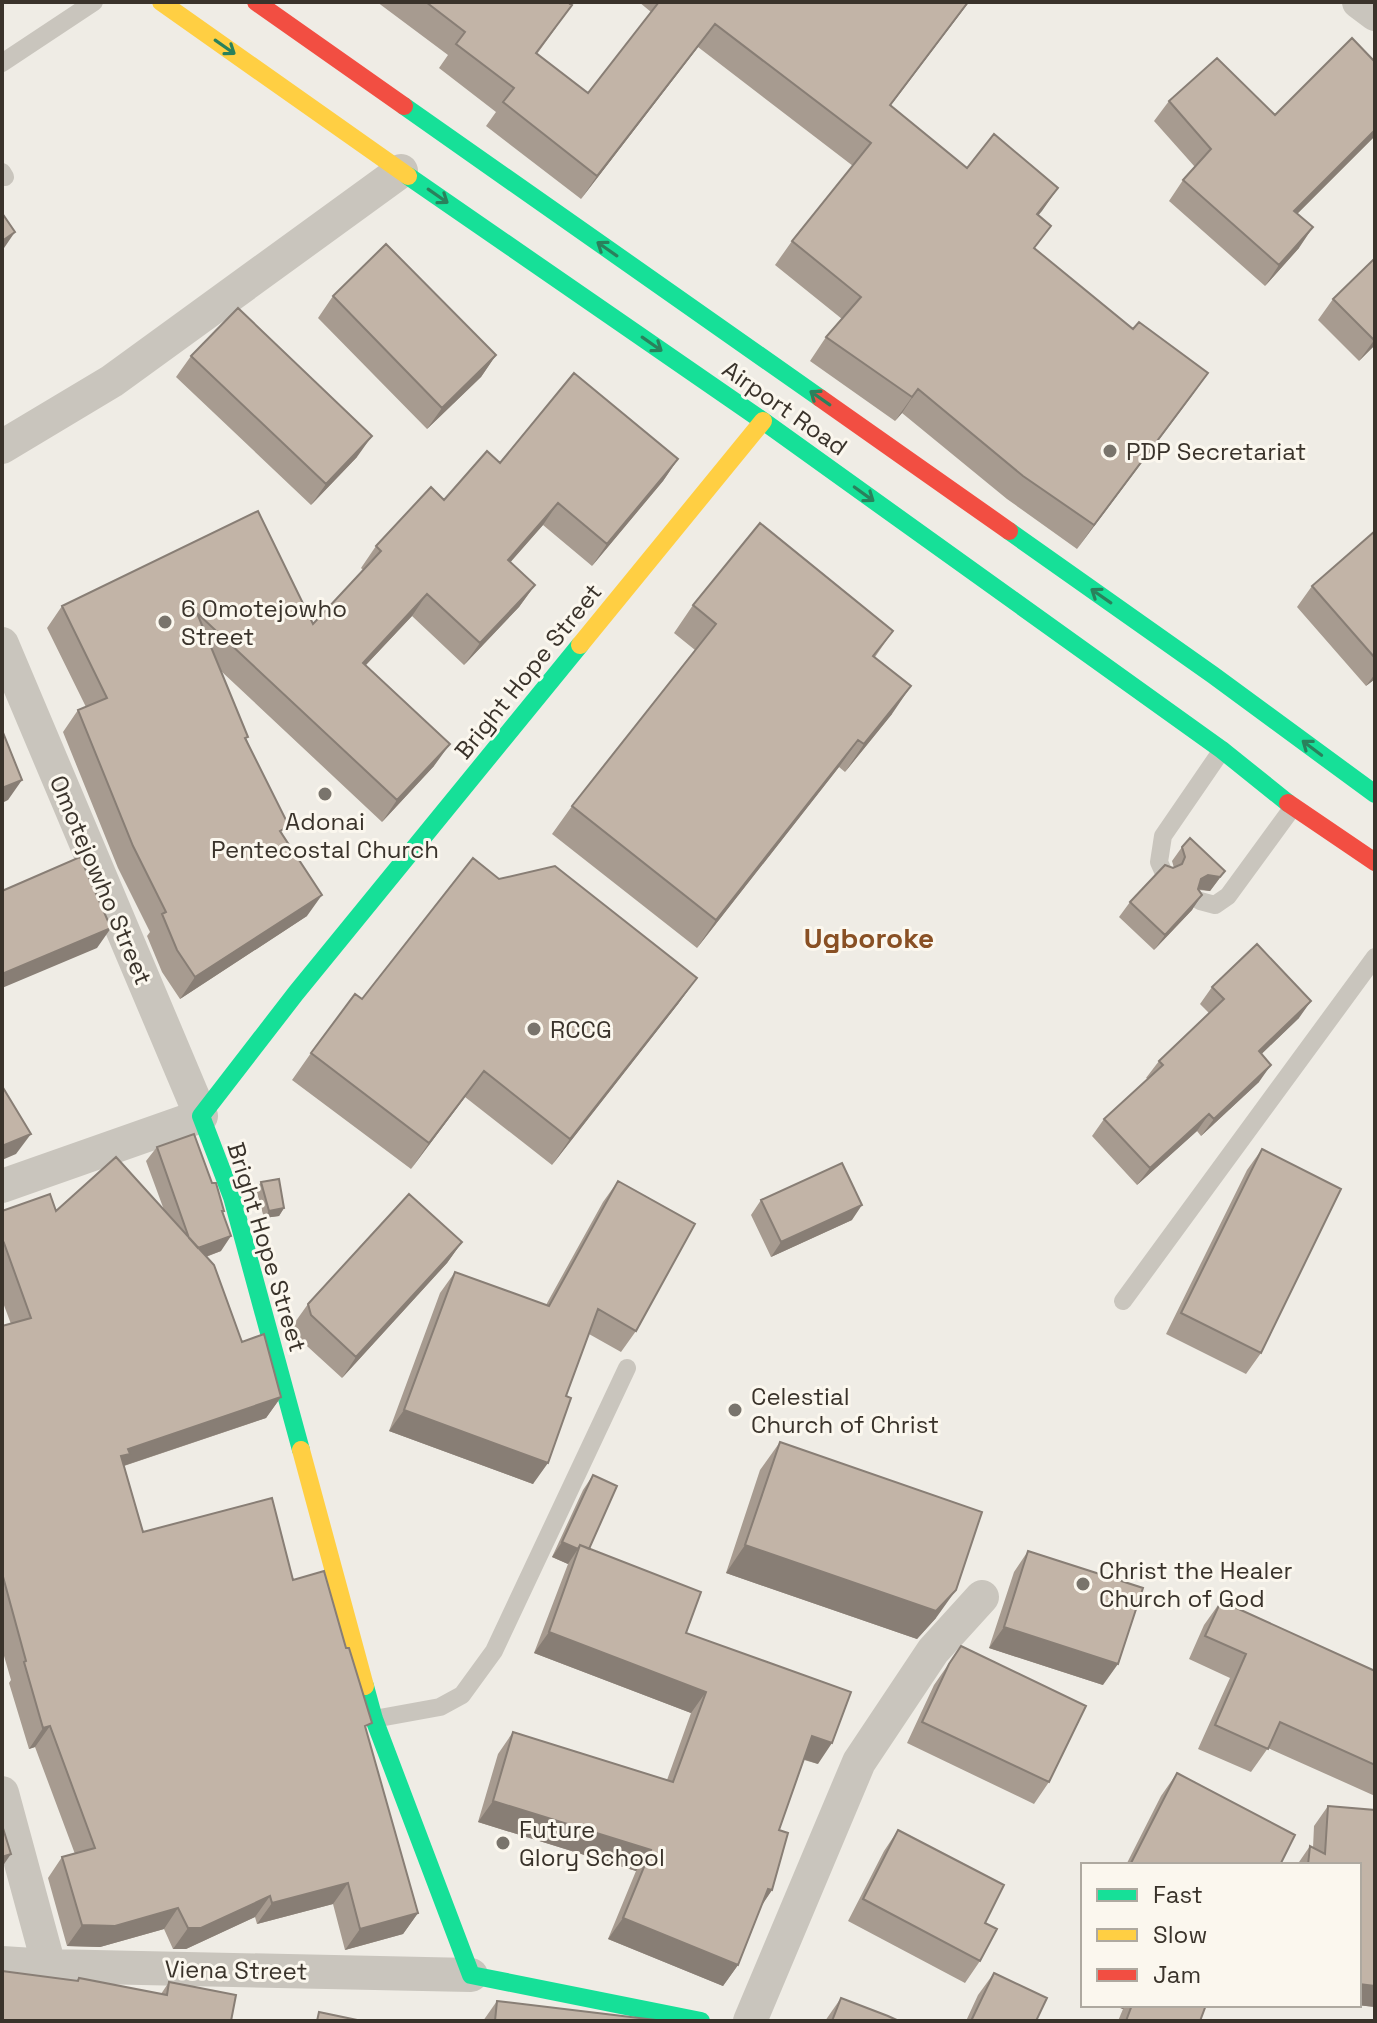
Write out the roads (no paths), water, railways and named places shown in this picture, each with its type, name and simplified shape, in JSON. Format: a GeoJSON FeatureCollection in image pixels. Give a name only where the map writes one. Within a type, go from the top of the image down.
{"type":"FeatureCollection","features":[{"type":"Feature","properties":{"kind":"main road","name":"Airport Road"},"geometry":{"type":"LineString","coordinates":[[161,2],[763,421],[1222,750],[1293,807],[1375,862]]}},
{"type":"Feature","properties":{"kind":"main road","name":"Airport Road"},"geometry":{"type":"LineString","coordinates":[[256,2],[1200,665],[1375,794]]}},
{"type":"Feature","properties":{"kind":"main road","name":"Bright Hope Street"},"geometry":{"type":"LineString","coordinates":[[471,1975],[374,1719],[232,1197],[201,1116],[296,993],[763,421]]}},
{"type":"Feature","properties":{"kind":"main road"},"geometry":{"type":"LineString","coordinates":[[471,1975],[701,2021]]}},
{"type":"Feature","properties":{"kind":"street"},"geometry":{"type":"LineString","coordinates":[[1359,2],[1375,14]]}},
{"type":"Feature","properties":{"kind":"street"},"geometry":{"type":"LineString","coordinates":[[2,447],[112,381],[401,171]]}},
{"type":"Feature","properties":{"kind":"street","name":"Omotejowho Street"},"geometry":{"type":"LineString","coordinates":[[2,644],[201,1116]]}},
{"type":"Feature","properties":{"kind":"street"},"geometry":{"type":"LineString","coordinates":[[2,1186],[201,1116]]}},
{"type":"Feature","properties":{"kind":"street"},"geometry":{"type":"LineString","coordinates":[[750,2021],[859,1762],[933,1651],[982,1597]]}},
{"type":"Feature","properties":{"kind":"street"},"geometry":{"type":"LineString","coordinates":[[2,1793],[49,1966]]}},
{"type":"Feature","properties":{"kind":"street","name":"Viena Street"},"geometry":{"type":"LineString","coordinates":[[2,1963],[471,1975]]}},
{"type":"Feature","properties":{"kind":"lane"},"geometry":{"type":"LineString","coordinates":[[2,63],[94,2]]}},
{"type":"Feature","properties":{"kind":"lane"},"geometry":{"type":"LineString","coordinates":[[1163,871],[1159,862],[1163,836],[1222,750]]}},
{"type":"Feature","properties":{"kind":"lane"},"geometry":{"type":"LineString","coordinates":[[1200,901],[1215,905],[1228,896],[1293,807]]}},
{"type":"Feature","properties":{"kind":"lane"},"geometry":{"type":"LineString","coordinates":[[1123,1301],[1375,957]]}},
{"type":"Feature","properties":{"kind":"lane"},"geometry":{"type":"LineString","coordinates":[[374,1719],[440,1707],[462,1695],[494,1651],[627,1368]]}},
{"type":"Feature","properties":{"kind":"place","name":"PDP Secretariat"},"geometry":{"type":"Point","coordinates":[1110,451]}},
{"type":"Feature","properties":{"kind":"place","name":"6 Omotejowho Street"},"geometry":{"type":"Point","coordinates":[165,622]}},
{"type":"Feature","properties":{"kind":"place","name":"Adonai Pentecostal Church"},"geometry":{"type":"Point","coordinates":[325,794]}},
{"type":"Feature","properties":{"kind":"place","name":"RCCG"},"geometry":{"type":"Point","coordinates":[534,1029]}},
{"type":"Feature","properties":{"kind":"place","name":"Celestial Church of Christ"},"geometry":{"type":"Point","coordinates":[735,1410]}},
{"type":"Feature","properties":{"kind":"place","name":"Christ the Healer Church of God"},"geometry":{"type":"Point","coordinates":[1083,1584]}},
{"type":"Feature","properties":{"kind":"place","name":"Future Glory School"},"geometry":{"type":"Point","coordinates":[503,1843]}},
{"type":"Feature","properties":{"kind":"district","name":"Ugboroke"},"geometry":{"type":"Point","coordinates":[869,938]}}]}
